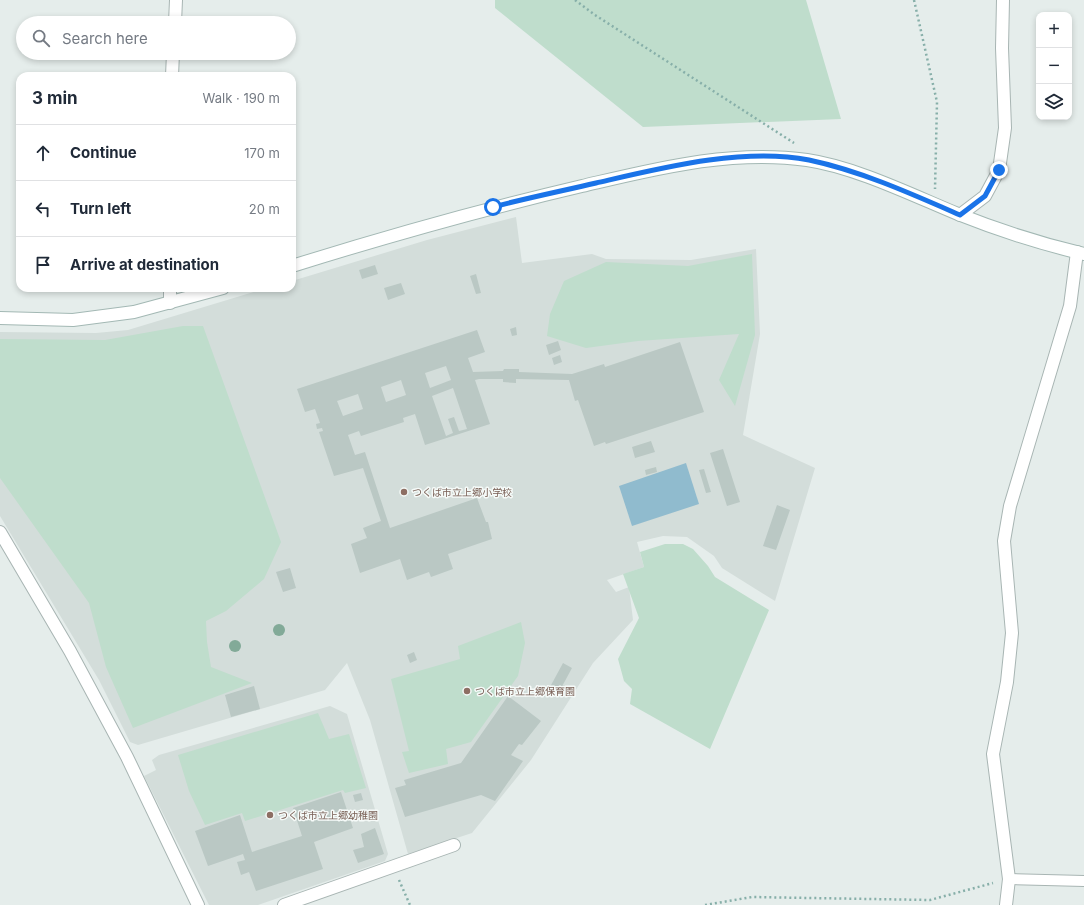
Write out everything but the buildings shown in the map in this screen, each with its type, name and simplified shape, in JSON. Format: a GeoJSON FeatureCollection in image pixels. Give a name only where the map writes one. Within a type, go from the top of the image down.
{"type":"FeatureCollection","features":[{"type":"Feature","properties":{"kind":"street"},"geometry":{"type":"LineString","coordinates":[[175,16],[176,0]]}},
{"type":"Feature","properties":{"kind":"street"},"geometry":{"type":"LineString","coordinates":[[960,215],[985,196],[999,170],[1005,128],[1002,48],[1003,0]]}},
{"type":"Feature","properties":{"kind":"street"},"geometry":{"type":"LineString","coordinates":[[172,72],[173,60]]}},
{"type":"Feature","properties":{"kind":"street"},"geometry":{"type":"LineString","coordinates":[[296,265],[482,210],[648,171],[713,159],[782,158],[807,160],[829,165],[873,180],[960,215],[1080,253],[1070,306],[1010,506],[1004,541],[1012,633],[1007,682],[993,754],[1009,879],[1006,905]]}},
{"type":"Feature","properties":{"kind":"street"},"geometry":{"type":"LineString","coordinates":[[170,292],[170,303]]}},
{"type":"Feature","properties":{"kind":"street"},"geometry":{"type":"LineString","coordinates":[[0,318],[73,320],[134,312],[209,292]]}},
{"type":"Feature","properties":{"kind":"street"},"geometry":{"type":"LineString","coordinates":[[0,532],[70,651],[127,756],[198,905]]}},
{"type":"Feature","properties":{"kind":"street"},"geometry":{"type":"LineString","coordinates":[[284,905],[454,845]]}},
{"type":"Feature","properties":{"kind":"lane"},"geometry":{"type":"LineString","coordinates":[[1009,879],[1084,881]]}},
{"type":"Feature","properties":{"kind":"path"},"geometry":{"type":"LineString","coordinates":[[575,0],[595,15],[796,144]]}},
{"type":"Feature","properties":{"kind":"path"},"geometry":{"type":"LineString","coordinates":[[914,0],[937,102],[935,187],[929,202]]}},
{"type":"Feature","properties":{"kind":"path"},"geometry":{"type":"LineString","coordinates":[[394,866],[410,905]]}},
{"type":"Feature","properties":{"kind":"path"},"geometry":{"type":"LineString","coordinates":[[705,905],[752,897],[930,900],[1009,879]]}},
{"type":"Feature","properties":{"kind":"shaded area","name":"つくば市立上郷小学校"},"geometry":{"type":"Polygon","coordinates":[[[516,217],[522,263],[592,254],[606,259],[691,260],[756,249],[760,334],[743,435],[815,468],[775,601],[722,568],[714,556],[687,537],[663,536],[637,542],[644,567],[607,580],[616,592],[629,587],[633,620],[593,663],[531,760],[472,833],[408,854],[370,720],[347,663],[325,690],[138,745],[130,742],[99,680],[0,516],[0,332],[96,333],[128,330],[254,292],[296,292],[296,280],[427,240],[516,217]]]}},
{"type":"Feature","properties":{"kind":"shaded area","name":"つくば市立上郷幼稚園"},"geometry":{"type":"Polygon","coordinates":[[[330,706],[347,714],[388,854],[385,861],[258,905],[209,905],[144,776],[156,770],[152,760],[159,755],[330,706]]]}},
{"type":"Feature","properties":{"kind":"green space"},"geometry":{"type":"Polygon","coordinates":[[[495,0],[806,0],[841,119],[643,127],[495,8],[495,0]]]}},
{"type":"Feature","properties":{"kind":"green space"},"geometry":{"type":"Polygon","coordinates":[[[752,254],[755,335],[735,406],[719,380],[739,334],[638,341],[586,348],[547,336],[550,314],[564,281],[606,262],[688,266],[752,254]]]}},
{"type":"Feature","properties":{"kind":"green space"},"geometry":{"type":"Polygon","coordinates":[[[183,326],[203,326],[281,542],[264,579],[226,611],[206,621],[207,642],[211,667],[252,683],[133,728],[106,667],[89,603],[0,478],[0,339],[105,340],[183,326]]]}},
{"type":"Feature","properties":{"kind":"green space"},"geometry":{"type":"Polygon","coordinates":[[[665,544],[683,544],[693,549],[708,566],[715,577],[769,610],[710,749],[630,704],[632,689],[624,681],[618,659],[639,618],[623,574],[644,567],[640,552],[665,544]]]}},
{"type":"Feature","properties":{"kind":"green space"},"geometry":{"type":"Polygon","coordinates":[[[521,622],[525,643],[518,676],[471,742],[446,749],[448,764],[409,773],[402,752],[409,751],[391,679],[460,659],[458,646],[521,622]]]}},
{"type":"Feature","properties":{"kind":"green space"},"geometry":{"type":"Polygon","coordinates":[[[318,713],[329,739],[349,734],[366,788],[345,793],[343,790],[245,821],[242,813],[205,825],[189,791],[178,755],[318,713]]]}},
{"type":"Feature","properties":{"kind":"water"},"geometry":{"type":"Polygon","coordinates":[[[686,463],[699,504],[632,526],[619,486],[686,463]]]}},
{"type":"Feature","properties":{"kind":"place","name":"つくば市立上郷小学校"},"geometry":{"type":"Point","coordinates":[404,492]}},
{"type":"Feature","properties":{"kind":"place","name":"つくば市立上郷保育園"},"geometry":{"type":"Point","coordinates":[467,691]}},
{"type":"Feature","properties":{"kind":"place","name":"つくば市立上郷幼稚園"},"geometry":{"type":"Point","coordinates":[270,815]}},
{"type":"Feature","properties":{"kind":"route"},"geometry":{"type":"LineString","coordinates":[[493,207],[648,171],[713,159],[782,158],[807,160],[829,165],[913,195],[960,215],[985,196],[999,170]]}}]}
